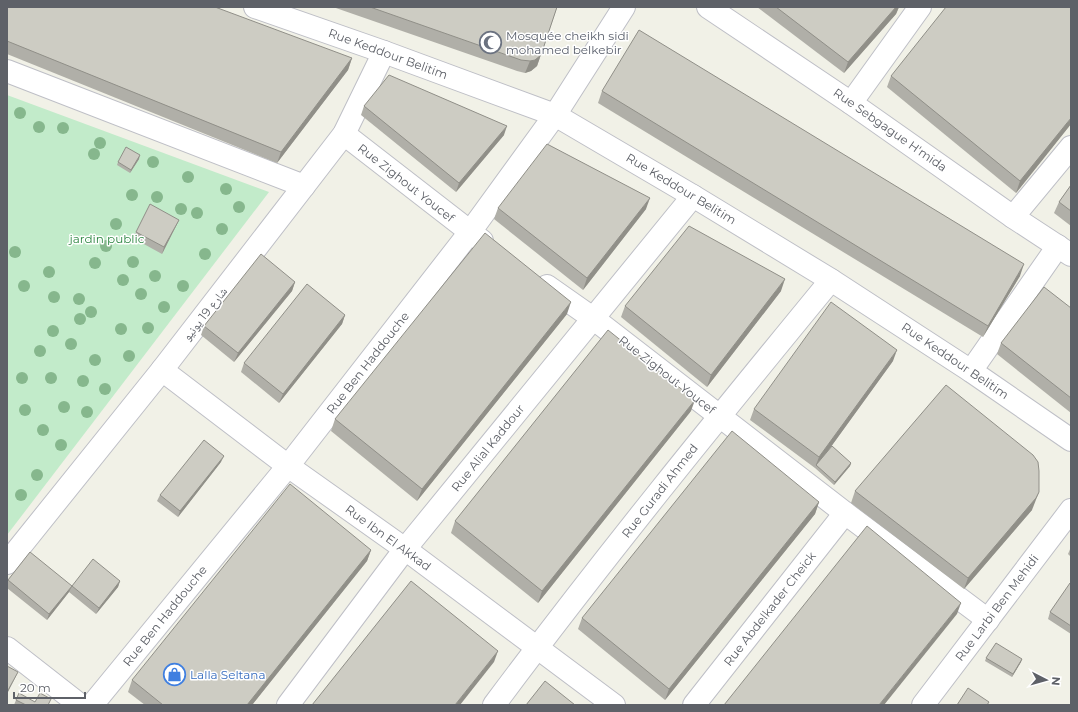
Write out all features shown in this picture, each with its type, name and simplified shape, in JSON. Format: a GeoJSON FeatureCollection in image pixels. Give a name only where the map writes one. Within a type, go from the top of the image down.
{"type":"FeatureCollection","features":[{"type":"Feature","properties":{"kind":"street","name":"Rue Keddour Belitim"},"geometry":{"type":"LineString","coordinates":[[255,7],[384,52],[555,115],[694,196],[830,280],[971,370],[1071,440]]}},
{"type":"Feature","properties":{"kind":"street","name":"Rue Ben Haddouche"},"geometry":{"type":"LineString","coordinates":[[92,705],[288,466],[470,232],[555,115],[624,7]]}},
{"type":"Feature","properties":{"kind":"street","name":"Rue Sebgague H'mida"},"geometry":{"type":"LineString","coordinates":[[708,7],[852,103],[1014,217],[1065,250]]}},
{"type":"Feature","properties":{"kind":"street"},"geometry":{"type":"LineString","coordinates":[[852,103],[908,11]]}},
{"type":"Feature","properties":{"kind":"street","name":"شارع 19 يونيو"},"geometry":{"type":"LineString","coordinates":[[7,563],[162,370],[344,134],[384,52]]}},
{"type":"Feature","properties":{"kind":"street"},"geometry":{"type":"LineString","coordinates":[[7,71],[304,186]]}},
{"type":"Feature","properties":{"kind":"street","name":"Rue Zighout Youcef"},"geometry":{"type":"LineString","coordinates":[[344,134],[496,251]]}},
{"type":"Feature","properties":{"kind":"street"},"geometry":{"type":"LineString","coordinates":[[1014,217],[1071,147]]}},
{"type":"Feature","properties":{"kind":"street","name":"Rue Alial Kaddour"},"geometry":{"type":"LineString","coordinates":[[288,705],[405,549],[694,196]]}},
{"type":"Feature","properties":{"kind":"street"},"geometry":{"type":"LineString","coordinates":[[971,370],[1065,250]]}},
{"type":"Feature","properties":{"kind":"street","name":"Rue Zighout Youcef"},"geometry":{"type":"LineString","coordinates":[[528,273],[594,319],[845,513],[988,620]]}},
{"type":"Feature","properties":{"kind":"street","name":"Rue Guradi Ahmed"},"geometry":{"type":"LineString","coordinates":[[494,705],[537,648],[720,416],[830,280]]}},
{"type":"Feature","properties":{"kind":"street","name":"Rue Ibn El Akkad"},"geometry":{"type":"LineString","coordinates":[[162,370],[288,466],[405,549],[614,705]]}},
{"type":"Feature","properties":{"kind":"street","name":"Rue Larbi Ben Mehidi"},"geometry":{"type":"LineString","coordinates":[[923,705],[1071,510]]}},
{"type":"Feature","properties":{"kind":"street","name":"Rue Abdelkader Cheick"},"geometry":{"type":"LineString","coordinates":[[694,705],[845,513]]}},
{"type":"Feature","properties":{"kind":"street"},"geometry":{"type":"LineString","coordinates":[[7,648],[80,705]]}},
{"type":"Feature","properties":{"kind":"green space","name":"jardin public"},"geometry":{"type":"Polygon","coordinates":[[[7,95],[269,192],[7,535],[7,95]]]}},
{"type":"Feature","properties":{"kind":"building"},"geometry":{"type":"Polygon","coordinates":[[[7,7],[215,7],[352,58],[281,152],[7,41],[7,7]]]}},
{"type":"Feature","properties":{"kind":"building","name":"Mosquée cheikh sidi mohamed belkebir"},"geometry":{"type":"Polygon","coordinates":[[[370,7],[557,7],[541,55],[535,60],[530,61],[521,60],[370,7]]]}},
{"type":"Feature","properties":{"kind":"building"},"geometry":{"type":"Polygon","coordinates":[[[776,7],[896,7],[848,62],[776,7]]]}},
{"type":"Feature","properties":{"kind":"building"},"geometry":{"type":"Polygon","coordinates":[[[946,7],[1071,7],[1071,118],[1020,181],[891,76],[946,7]]]}},
{"type":"Feature","properties":{"kind":"building"},"geometry":{"type":"Polygon","coordinates":[[[639,30],[1024,264],[988,326],[602,91],[639,30]]]}},
{"type":"Feature","properties":{"kind":"building"},"geometry":{"type":"Polygon","coordinates":[[[389,75],[507,126],[459,183],[364,106],[389,75]]]}},
{"type":"Feature","properties":{"kind":"building"},"geometry":{"type":"Polygon","coordinates":[[[547,144],[650,198],[587,278],[498,208],[547,144]]]}},
{"type":"Feature","properties":{"kind":"building"},"geometry":{"type":"Polygon","coordinates":[[[126,147],[140,155],[131,170],[118,162],[126,147]]]}},
{"type":"Feature","properties":{"kind":"building"},"geometry":{"type":"Polygon","coordinates":[[[1071,185],[1071,211],[1059,202],[1071,185]]]}},
{"type":"Feature","properties":{"kind":"building"},"geometry":{"type":"Polygon","coordinates":[[[150,204],[179,220],[164,247],[136,232],[150,204]]]}},
{"type":"Feature","properties":{"kind":"building"},"geometry":{"type":"Polygon","coordinates":[[[689,226],[785,279],[711,375],[625,306],[689,226]]]}},
{"type":"Feature","properties":{"kind":"building"},"geometry":{"type":"Polygon","coordinates":[[[485,233],[571,302],[422,489],[335,419],[485,233]]]}},
{"type":"Feature","properties":{"kind":"building"},"geometry":{"type":"Polygon","coordinates":[[[261,254],[295,282],[238,353],[204,326],[261,254]]]}},
{"type":"Feature","properties":{"kind":"building"},"geometry":{"type":"Polygon","coordinates":[[[307,284],[345,315],[283,394],[244,363],[307,284]]]}},
{"type":"Feature","properties":{"kind":"building"},"geometry":{"type":"Polygon","coordinates":[[[1044,287],[1071,308],[1071,398],[1001,343],[1044,287]]]}},
{"type":"Feature","properties":{"kind":"building"},"geometry":{"type":"Polygon","coordinates":[[[831,302],[897,350],[819,457],[754,409],[831,302]]]}},
{"type":"Feature","properties":{"kind":"building"},"geometry":{"type":"Polygon","coordinates":[[[608,330],[695,400],[542,591],[455,521],[608,330]]]}},
{"type":"Feature","properties":{"kind":"building"},"geometry":{"type":"Polygon","coordinates":[[[946,385],[1033,455],[1038,462],[1039,492],[1036,498],[968,578],[855,491],[946,385]]]}},
{"type":"Feature","properties":{"kind":"building"},"geometry":{"type":"Polygon","coordinates":[[[732,431],[819,502],[669,689],[582,618],[732,431]]]}},
{"type":"Feature","properties":{"kind":"building"},"geometry":{"type":"Polygon","coordinates":[[[204,440],[224,456],[180,511],[160,495],[204,440]]]}},
{"type":"Feature","properties":{"kind":"building"},"geometry":{"type":"Polygon","coordinates":[[[832,446],[851,463],[835,482],[816,465],[832,446]]]}},
{"type":"Feature","properties":{"kind":"building"},"geometry":{"type":"Polygon","coordinates":[[[290,484],[371,550],[247,705],[163,705],[132,680],[290,484]]]}},
{"type":"Feature","properties":{"kind":"building"},"geometry":{"type":"Polygon","coordinates":[[[867,526],[961,603],[879,705],[724,705],[867,526]]]}},
{"type":"Feature","properties":{"kind":"building"},"geometry":{"type":"Polygon","coordinates":[[[30,552],[72,586],[49,614],[8,580],[30,552]]]}},
{"type":"Feature","properties":{"kind":"building"},"geometry":{"type":"Polygon","coordinates":[[[93,559],[120,581],[99,608],[72,586],[93,559]]]}},
{"type":"Feature","properties":{"kind":"building"},"geometry":{"type":"Polygon","coordinates":[[[411,581],[498,651],[455,705],[312,705],[411,581]]]}},
{"type":"Feature","properties":{"kind":"building"},"geometry":{"type":"Polygon","coordinates":[[[1071,583],[1071,626],[1050,612],[1071,583]]]}},
{"type":"Feature","properties":{"kind":"building"},"geometry":{"type":"Polygon","coordinates":[[[996,643],[1022,659],[1013,674],[986,658],[996,643]]]}},
{"type":"Feature","properties":{"kind":"building"},"geometry":{"type":"Polygon","coordinates":[[[7,666],[18,672],[7,692],[7,666]]]}},
{"type":"Feature","properties":{"kind":"building"},"geometry":{"type":"Polygon","coordinates":[[[545,681],[575,705],[526,705],[545,681]]]}},
{"type":"Feature","properties":{"kind":"building"},"geometry":{"type":"Polygon","coordinates":[[[968,688],[989,702],[987,705],[957,705],[968,688]]]}},
{"type":"Feature","properties":{"kind":"building"},"geometry":{"type":"Polygon","coordinates":[[[19,693],[35,702],[40,693],[51,699],[48,705],[26,705],[16,700],[19,693]]]}},
{"type":"Feature","properties":{"kind":"place","name":"Mosquée cheikh sidi mohamed belkebir"},"geometry":{"type":"Point","coordinates":[491,43]}},
{"type":"Feature","properties":{"kind":"place","name":"Lalla Seltana"},"geometry":{"type":"Point","coordinates":[175,675]}}]}
